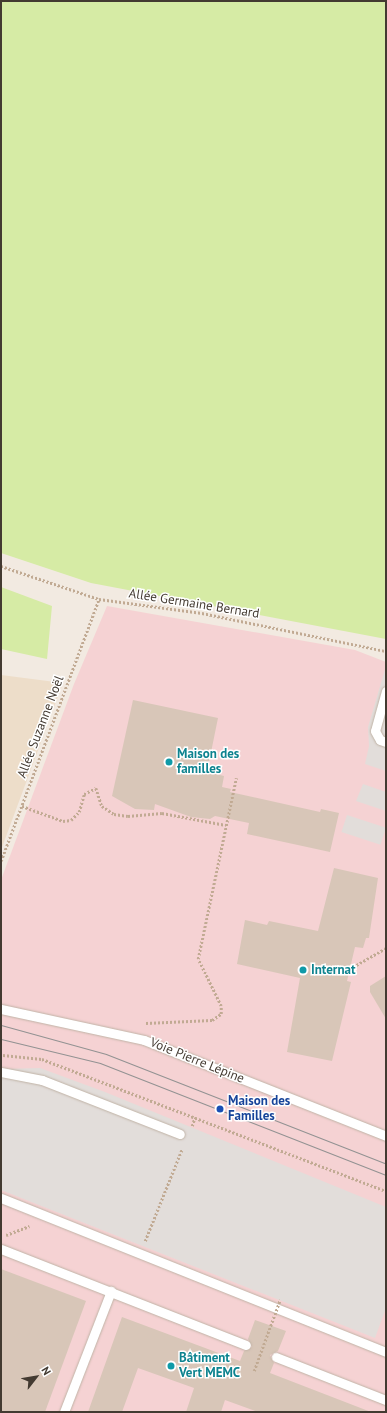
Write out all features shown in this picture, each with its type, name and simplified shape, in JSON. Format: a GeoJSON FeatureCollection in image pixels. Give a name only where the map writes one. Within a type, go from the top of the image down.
{"type":"FeatureCollection","features":[{"type":"Feature","properties":{"kind":"lane"},"geometry":{"type":"LineString","coordinates":[[386,691],[375,731],[380,740],[386,742]]}},
{"type":"Feature","properties":{"kind":"lane","name":"Voie Pierre Lépine"},"geometry":{"type":"LineString","coordinates":[[1,1009],[144,1040],[386,1136]]}},
{"type":"Feature","properties":{"kind":"lane"},"geometry":{"type":"LineString","coordinates":[[1,1072],[42,1080],[180,1134]]}},
{"type":"Feature","properties":{"kind":"lane"},"geometry":{"type":"LineString","coordinates":[[1,1192],[256,1300]]}},
{"type":"Feature","properties":{"kind":"lane"},"geometry":{"type":"LineString","coordinates":[[1,1198],[256,1300],[279,1304],[386,1352]]}},
{"type":"Feature","properties":{"kind":"lane"},"geometry":{"type":"LineString","coordinates":[[1,1249],[246,1345]]}},
{"type":"Feature","properties":{"kind":"lane"},"geometry":{"type":"LineString","coordinates":[[64,1412],[111,1291]]}},
{"type":"Feature","properties":{"kind":"lane"},"geometry":{"type":"LineString","coordinates":[[276,1357],[386,1400]]}},
{"type":"Feature","properties":{"kind":"path","name":"Allée Germaine Bernard"},"geometry":{"type":"LineString","coordinates":[[1,566],[99,600],[202,613],[386,651]]}},
{"type":"Feature","properties":{"kind":"path","name":"Allée Suzanne Noël"},"geometry":{"type":"LineString","coordinates":[[1,861],[99,600]]}},
{"type":"Feature","properties":{"kind":"path"},"geometry":{"type":"LineString","coordinates":[[127,1036],[132,1028],[142,1024],[212,1020],[221,1014],[221,1006],[198,959],[236,778]]}},
{"type":"Feature","properties":{"kind":"path"},"geometry":{"type":"LineString","coordinates":[[22,806],[63,821],[71,820],[79,812],[84,794],[96,788],[102,806],[114,814],[128,816],[162,813],[226,825]]}},
{"type":"Feature","properties":{"kind":"path"},"geometry":{"type":"LineString","coordinates":[[346,972],[386,948]]}},
{"type":"Feature","properties":{"kind":"path"},"geometry":{"type":"LineString","coordinates":[[1,1055],[42,1059],[386,1191]]}},
{"type":"Feature","properties":{"kind":"path"},"geometry":{"type":"LineString","coordinates":[[190,1129],[195,1117]]}},
{"type":"Feature","properties":{"kind":"path"},"geometry":{"type":"LineString","coordinates":[[141,1250],[185,1143]]}},
{"type":"Feature","properties":{"kind":"path"},"geometry":{"type":"LineString","coordinates":[[254,1372],[279,1304]]}},
{"type":"Feature","properties":{"kind":"shaded area"},"geometry":{"type":"Polygon","coordinates":[[[107,606],[355,650],[386,662],[386,1412],[1,1412],[1,880],[74,684],[107,606]]]}},
{"type":"Feature","properties":{"kind":"shaded area"},"geometry":{"type":"Polygon","coordinates":[[[386,666],[386,771],[365,764],[369,746],[368,727],[386,666]]]}},
{"type":"Feature","properties":{"kind":"shaded area"},"geometry":{"type":"Polygon","coordinates":[[[1,675],[63,683],[1,850],[1,675]]]}},
{"type":"Feature","properties":{"kind":"shaded area"},"geometry":{"type":"Polygon","coordinates":[[[363,784],[386,792],[386,811],[356,801],[363,784]]]}},
{"type":"Feature","properties":{"kind":"shaded area"},"geometry":{"type":"Polygon","coordinates":[[[347,815],[386,828],[380,845],[341,832],[347,815]]]}},
{"type":"Feature","properties":{"kind":"shaded area"},"geometry":{"type":"Polygon","coordinates":[[[40,1068],[105,1092],[386,1207],[386,1308],[375,1338],[1,1190],[1,1069],[40,1068]]]}},
{"type":"Feature","properties":{"kind":"green space"},"geometry":{"type":"Polygon","coordinates":[[[1,1],[386,1],[386,639],[91,583],[1,553],[1,1]]]}},
{"type":"Feature","properties":{"kind":"green space"},"geometry":{"type":"Polygon","coordinates":[[[1,587],[52,606],[47,659],[1,649],[1,587]]]}},
{"type":"Feature","properties":{"kind":"building","name":"Maison des familles"},"geometry":{"type":"Polygon","coordinates":[[[133,700],[218,718],[207,772],[224,776],[222,787],[231,789],[230,792],[320,812],[321,809],[339,813],[330,852],[247,834],[249,823],[215,816],[210,819],[191,817],[155,804],[154,810],[135,809],[112,796],[133,700]]]}},
{"type":"Feature","properties":{"kind":"building","name":"Internat"},"geometry":{"type":"Polygon","coordinates":[[[334,868],[378,878],[369,938],[366,938],[363,948],[355,947],[347,981],[351,982],[332,1061],[287,1052],[300,978],[237,964],[245,920],[267,925],[269,921],[318,931],[334,868]]]}},
{"type":"Feature","properties":{"kind":"building"},"geometry":{"type":"Polygon","coordinates":[[[386,976],[386,1019],[370,992],[370,986],[386,976]]]}},
{"type":"Feature","properties":{"kind":"building"},"geometry":{"type":"Polygon","coordinates":[[[1,1269],[86,1301],[45,1412],[1,1412],[1,1269]]]}},
{"type":"Feature","properties":{"kind":"building","name":"Bâtiment Vert MEMC"},"geometry":{"type":"Polygon","coordinates":[[[122,1317],[240,1361],[244,1351],[252,1347],[248,1339],[255,1320],[286,1331],[278,1351],[270,1355],[274,1363],[270,1373],[371,1412],[258,1412],[225,1400],[221,1412],[186,1412],[194,1388],[138,1368],[122,1412],[88,1412],[122,1317]]]}},
{"type":"Feature","properties":{"kind":"tram line"},"geometry":{"type":"LineString","coordinates":[[1,1025],[106,1054],[386,1164]]}},
{"type":"Feature","properties":{"kind":"tram line"},"geometry":{"type":"LineString","coordinates":[[1,1039],[100,1063],[386,1175]]}},
{"type":"Feature","properties":{"kind":"place","name":"Maison des familles"},"geometry":{"type":"Point","coordinates":[169,762]}},
{"type":"Feature","properties":{"kind":"place","name":"Internat"},"geometry":{"type":"Point","coordinates":[303,970]}},
{"type":"Feature","properties":{"kind":"place","name":"Maison des Familles"},"geometry":{"type":"Point","coordinates":[220,1109]}},
{"type":"Feature","properties":{"kind":"place","name":"Bâtiment Vert MEMC"},"geometry":{"type":"Point","coordinates":[171,1366]}}]}
